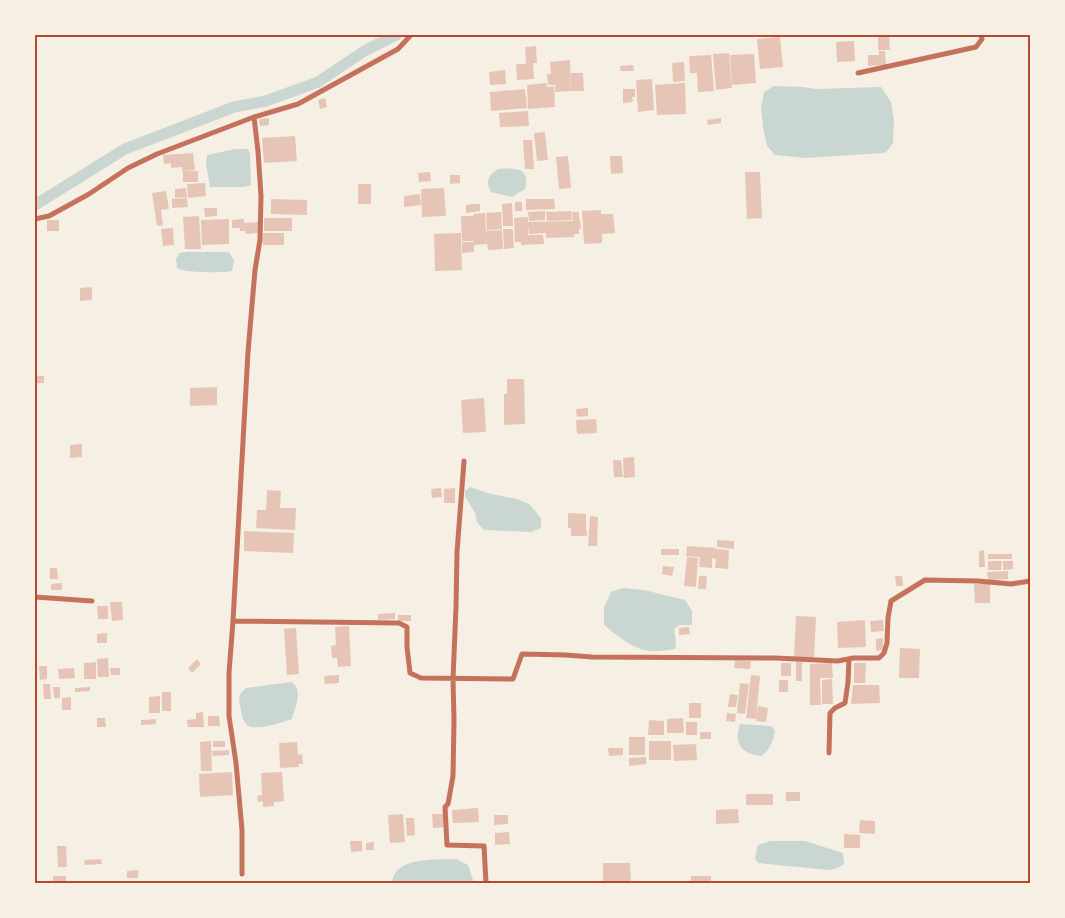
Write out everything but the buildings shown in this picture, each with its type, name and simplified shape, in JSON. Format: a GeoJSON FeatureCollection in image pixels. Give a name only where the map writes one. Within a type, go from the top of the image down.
{"type":"FeatureCollection","features":[{"type":"Feature","properties":{"kind":"street"},"geometry":{"type":"LineString","coordinates":[[35,220],[49,216],[89,194],[128,168],[157,154],[254,118],[298,104],[398,49],[411,35]]}},
{"type":"Feature","properties":{"kind":"street"},"geometry":{"type":"LineString","coordinates":[[858,73],[976,47],[982,39],[981,35]]}},
{"type":"Feature","properties":{"kind":"street"},"geometry":{"type":"LineString","coordinates":[[242,874],[242,830],[236,763],[229,716],[248,352],[255,270],[260,240],[260,187],[254,118]]}},
{"type":"Feature","properties":{"kind":"street"},"geometry":{"type":"LineString","coordinates":[[464,462],[457,552],[453,679],[453,776],[448,804],[445,807],[447,845],[484,846],[486,883]]}},
{"type":"Feature","properties":{"kind":"street"},"geometry":{"type":"LineString","coordinates":[[233,621],[399,623],[407,627],[410,674],[422,678],[513,680],[522,654],[838,661],[853,658],[879,658],[884,653],[887,643],[891,601],[925,580],[978,580],[1011,584],[1030,581]]}},
{"type":"Feature","properties":{"kind":"street"},"geometry":{"type":"LineString","coordinates":[[35,597],[92,601]]}},
{"type":"Feature","properties":{"kind":"street"},"geometry":{"type":"LineString","coordinates":[[828,753],[830,713],[835,708],[846,703],[849,659]]}},
{"type":"Feature","properties":{"kind":"shaded area"},"geometry":{"type":"Polygon","coordinates":[[[774,86],[816,89],[881,87],[891,102],[894,122],[893,143],[884,153],[805,158],[775,155],[767,146],[761,108],[764,92],[774,86]]]}},
{"type":"Feature","properties":{"kind":"shaded area"},"geometry":{"type":"Polygon","coordinates":[[[235,149],[248,149],[250,154],[251,185],[244,187],[210,187],[206,164],[207,155],[235,149]]]}},
{"type":"Feature","properties":{"kind":"shaded area"},"geometry":{"type":"Polygon","coordinates":[[[499,169],[520,170],[526,176],[525,189],[512,197],[491,192],[488,185],[490,176],[499,169]]]}},
{"type":"Feature","properties":{"kind":"shaded area"},"geometry":{"type":"Polygon","coordinates":[[[179,253],[230,253],[234,261],[232,271],[195,272],[181,270],[177,268],[176,259],[179,253]]]}},
{"type":"Feature","properties":{"kind":"shaded area"},"geometry":{"type":"Polygon","coordinates":[[[470,487],[529,504],[541,518],[541,528],[531,532],[484,530],[477,522],[475,513],[465,496],[465,491],[470,487]]]}},
{"type":"Feature","properties":{"kind":"shaded area"},"geometry":{"type":"Polygon","coordinates":[[[623,588],[644,590],[685,600],[692,611],[692,625],[680,625],[674,629],[675,649],[650,651],[637,648],[604,625],[604,607],[611,592],[623,588]]]}},
{"type":"Feature","properties":{"kind":"shaded area"},"geometry":{"type":"Polygon","coordinates":[[[291,682],[295,685],[298,694],[292,719],[259,727],[247,725],[243,718],[239,700],[246,688],[291,682]]]}},
{"type":"Feature","properties":{"kind":"shaded area"},"geometry":{"type":"Polygon","coordinates":[[[740,724],[771,726],[775,731],[771,745],[762,756],[744,751],[741,747],[738,738],[740,724]]]}},
{"type":"Feature","properties":{"kind":"shaded area"},"geometry":{"type":"Polygon","coordinates":[[[770,841],[805,841],[843,853],[844,864],[829,870],[758,863],[755,858],[758,845],[770,841]]]}},
{"type":"Feature","properties":{"kind":"shaded area"},"geometry":{"type":"Polygon","coordinates":[[[456,859],[468,865],[474,883],[392,883],[395,874],[400,868],[408,864],[417,861],[456,859]]]}},
{"type":"Feature","properties":{"kind":"waterway"},"geometry":{"type":"LineString","coordinates":[[35,205],[125,149],[234,107],[266,101],[318,82],[366,50],[396,35]]}}]}
